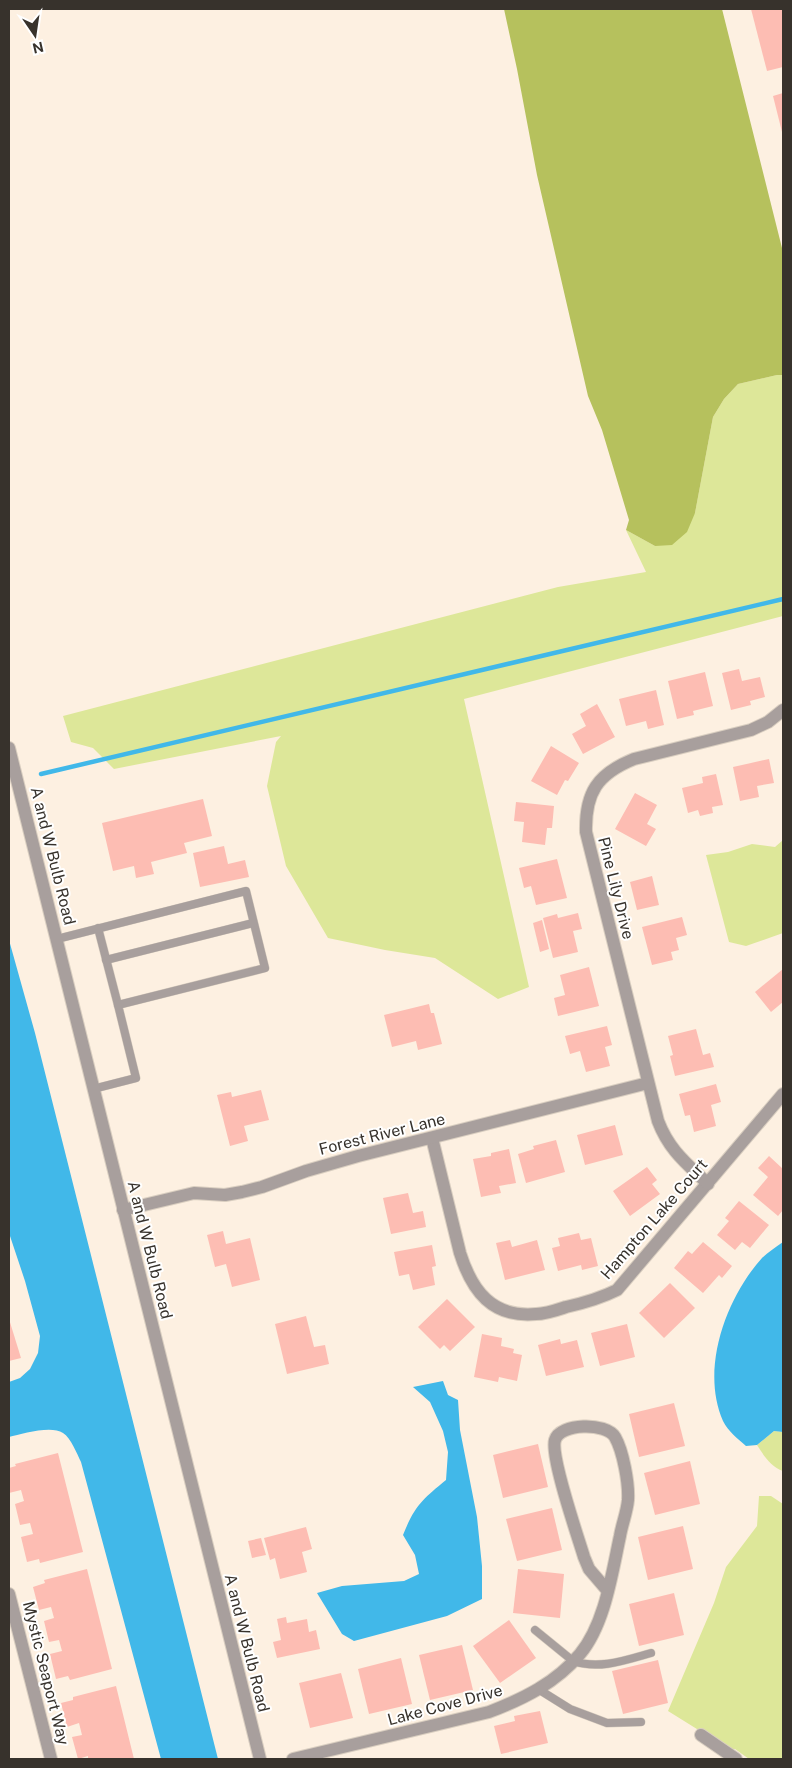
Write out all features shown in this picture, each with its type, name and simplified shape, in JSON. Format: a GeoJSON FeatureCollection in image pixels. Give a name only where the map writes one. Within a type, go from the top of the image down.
{"type":"FeatureCollection","features":[{"type":"Feature","properties":{"kind":"street","name":"Pine Lily Drive"},"geometry":{"type":"LineString","coordinates":[[708,1184],[673,1150],[664,1137],[658,1121],[586,832],[585,813],[591,795],[601,779],[616,766],[634,759],[752,730],[768,722],[783,710]]}},
{"type":"Feature","properties":{"kind":"street","name":"A and W Bulb Road"},"geometry":{"type":"LineString","coordinates":[[9,748],[260,1759]]}},
{"type":"Feature","properties":{"kind":"street","name":"Forest River Lane"},"geometry":{"type":"LineString","coordinates":[[123,1210],[194,1193],[225,1195],[242,1192],[262,1187],[306,1170],[648,1083]]}},
{"type":"Feature","properties":{"kind":"street","name":"Hampton Lake Court"},"geometry":{"type":"LineString","coordinates":[[432,1138],[466,1271],[474,1287],[487,1301],[503,1310],[519,1314],[537,1314],[601,1298],[617,1290],[783,1094]]}},
{"type":"Feature","properties":{"kind":"street","name":"Lake Cove Drive"},"geometry":{"type":"LineString","coordinates":[[293,1759],[489,1712],[516,1702],[538,1690],[563,1672],[581,1653],[592,1635],[601,1613],[607,1590],[628,1500],[628,1485],[622,1457],[615,1438],[610,1432],[602,1428],[590,1426],[574,1428],[560,1433],[555,1439],[554,1448],[584,1558],[589,1569],[607,1590]]}},
{"type":"Feature","properties":{"kind":"street","name":"Mystic Seaport Way"},"geometry":{"type":"LineString","coordinates":[[9,1594],[14,1638],[51,1759]]}},
{"type":"Feature","properties":{"kind":"street"},"geometry":{"type":"LineString","coordinates":[[701,1735],[736,1759]]}},
{"type":"Feature","properties":{"kind":"lane"},"geometry":{"type":"LineString","coordinates":[[56,939],[246,891],[265,968],[118,1005]]}},
{"type":"Feature","properties":{"kind":"lane"},"geometry":{"type":"LineString","coordinates":[[106,960],[253,923]]}},
{"type":"Feature","properties":{"kind":"lane"},"geometry":{"type":"LineString","coordinates":[[93,1089],[136,1078],[98,928]]}},
{"type":"Feature","properties":{"kind":"lane"},"geometry":{"type":"LineString","coordinates":[[535,1630],[573,1661],[597,1666],[651,1653]]}},
{"type":"Feature","properties":{"kind":"lane"},"geometry":{"type":"LineString","coordinates":[[538,1690],[570,1709],[607,1723],[641,1722]]}},
{"type":"Feature","properties":{"kind":"green space"},"geometry":{"type":"Polygon","coordinates":[[[504,9],[722,9],[783,252],[783,375],[738,384],[724,399],[713,417],[695,513],[687,532],[672,545],[655,546],[626,530],[629,520],[602,430],[588,396],[537,175],[504,9]]]}},
{"type":"Feature","properties":{"kind":"green space"},"geometry":{"type":"Polygon","coordinates":[[[783,375],[783,616],[464,699],[529,987],[498,999],[435,958],[328,938],[286,866],[267,786],[276,742],[281,736],[114,769],[93,748],[71,742],[63,716],[558,587],[646,572],[626,530],[655,546],[695,513],[713,417],[724,399],[738,384],[783,375]]]}},
{"type":"Feature","properties":{"kind":"green space"},"geometry":{"type":"Polygon","coordinates":[[[783,840],[783,933],[746,946],[729,942],[706,855],[728,852],[752,844],[775,847],[783,840]]]}},
{"type":"Feature","properties":{"kind":"green space"},"geometry":{"type":"Polygon","coordinates":[[[774,1431],[783,1432],[783,1471],[771,1464],[757,1445],[774,1431]]]}},
{"type":"Feature","properties":{"kind":"green space"},"geometry":{"type":"Polygon","coordinates":[[[759,1496],[771,1496],[783,1504],[783,1759],[749,1759],[735,1749],[729,1749],[668,1711],[714,1603],[726,1567],[757,1526],[759,1496]]]}},
{"type":"Feature","properties":{"kind":"water"},"geometry":{"type":"Polygon","coordinates":[[[9,940],[35,1033],[218,1759],[161,1759],[81,1462],[71,1442],[63,1433],[51,1430],[9,1437],[9,1382],[20,1378],[30,1369],[38,1353],[40,1336],[9,1233],[9,940]]]}},
{"type":"Feature","properties":{"kind":"water"},"geometry":{"type":"Polygon","coordinates":[[[783,1242],[783,1432],[774,1431],[757,1445],[746,1446],[730,1431],[723,1421],[717,1401],[714,1379],[716,1357],[720,1335],[737,1293],[762,1258],[783,1242]]]}},
{"type":"Feature","properties":{"kind":"water"},"geometry":{"type":"Polygon","coordinates":[[[443,1381],[448,1395],[458,1400],[460,1430],[477,1517],[482,1566],[482,1599],[447,1616],[354,1641],[342,1634],[317,1593],[342,1586],[404,1581],[419,1574],[415,1555],[403,1535],[420,1503],[446,1480],[448,1452],[443,1431],[430,1402],[413,1387],[443,1381]]]}},
{"type":"Feature","properties":{"kind":"building"},"geometry":{"type":"Polygon","coordinates":[[[751,9],[783,9],[783,67],[767,71],[751,9]]]}},
{"type":"Feature","properties":{"kind":"building"},"geometry":{"type":"Polygon","coordinates":[[[783,93],[783,136],[773,96],[783,93]]]}},
{"type":"Feature","properties":{"kind":"building"},"geometry":{"type":"Polygon","coordinates":[[[739,669],[742,681],[760,677],[765,697],[750,701],[751,705],[731,710],[722,673],[739,669]]]}},
{"type":"Feature","properties":{"kind":"building"},"geometry":{"type":"Polygon","coordinates":[[[705,672],[713,706],[693,711],[694,715],[677,719],[668,681],[705,672]]]}},
{"type":"Feature","properties":{"kind":"building"},"geometry":{"type":"Polygon","coordinates":[[[656,690],[664,725],[648,729],[646,721],[626,726],[619,699],[656,690]]]}},
{"type":"Feature","properties":{"kind":"building"},"geometry":{"type":"Polygon","coordinates":[[[597,704],[615,737],[583,754],[572,734],[586,726],[580,714],[597,704]]]}},
{"type":"Feature","properties":{"kind":"building"},"geometry":{"type":"Polygon","coordinates":[[[551,746],[579,763],[568,781],[565,780],[557,795],[531,781],[551,746]]]}},
{"type":"Feature","properties":{"kind":"building"},"geometry":{"type":"Polygon","coordinates":[[[769,759],[774,783],[757,786],[759,797],[740,801],[733,767],[769,759]]]}},
{"type":"Feature","properties":{"kind":"building"},"geometry":{"type":"Polygon","coordinates":[[[716,774],[723,805],[712,807],[713,813],[700,816],[698,810],[688,813],[682,788],[703,783],[702,777],[716,774]]]}},
{"type":"Feature","properties":{"kind":"building"},"geometry":{"type":"Polygon","coordinates":[[[635,793],[657,805],[647,824],[656,829],[646,846],[615,829],[635,793]]]}},
{"type":"Feature","properties":{"kind":"building"},"geometry":{"type":"Polygon","coordinates":[[[203,799],[212,836],[184,843],[187,853],[151,862],[154,874],[136,878],[134,866],[113,871],[102,823],[203,799]]]}},
{"type":"Feature","properties":{"kind":"building"},"geometry":{"type":"Polygon","coordinates":[[[516,802],[554,806],[552,828],[547,828],[545,845],[522,842],[524,822],[514,821],[516,802]]]}},
{"type":"Feature","properties":{"kind":"building"},"geometry":{"type":"Polygon","coordinates":[[[224,846],[228,864],[245,860],[249,877],[200,887],[193,853],[224,846]]]}},
{"type":"Feature","properties":{"kind":"building"},"geometry":{"type":"Polygon","coordinates":[[[557,859],[567,898],[536,905],[531,886],[524,888],[519,868],[557,859]]]}},
{"type":"Feature","properties":{"kind":"building"},"geometry":{"type":"Polygon","coordinates":[[[652,876],[659,905],[637,910],[630,882],[652,876]]]}},
{"type":"Feature","properties":{"kind":"building"},"geometry":{"type":"Polygon","coordinates":[[[578,913],[582,929],[573,931],[578,952],[553,958],[543,918],[557,914],[558,918],[578,913]]]}},
{"type":"Feature","properties":{"kind":"building"},"geometry":{"type":"Polygon","coordinates":[[[682,917],[687,935],[676,938],[679,950],[671,952],[673,960],[652,965],[642,927],[682,917]]]}},
{"type":"Feature","properties":{"kind":"building"},"geometry":{"type":"Polygon","coordinates":[[[542,920],[549,949],[540,952],[533,923],[542,920]]]}},
{"type":"Feature","properties":{"kind":"building"},"geometry":{"type":"Polygon","coordinates":[[[589,967],[599,1006],[558,1016],[554,998],[565,995],[560,975],[589,967]]]}},
{"type":"Feature","properties":{"kind":"building"},"geometry":{"type":"Polygon","coordinates":[[[783,969],[783,1002],[771,1012],[755,992],[783,969]]]}},
{"type":"Feature","properties":{"kind":"building"},"geometry":{"type":"Polygon","coordinates":[[[429,1004],[431,1013],[434,1013],[442,1044],[418,1050],[416,1041],[392,1047],[384,1015],[429,1004]]]}},
{"type":"Feature","properties":{"kind":"building"},"geometry":{"type":"Polygon","coordinates":[[[607,1026],[612,1045],[605,1047],[610,1066],[586,1072],[580,1051],[570,1054],[565,1036],[607,1026]]]}},
{"type":"Feature","properties":{"kind":"building"},"geometry":{"type":"Polygon","coordinates":[[[696,1029],[703,1055],[710,1053],[714,1067],[675,1076],[670,1056],[673,1055],[668,1036],[696,1029]]]}},
{"type":"Feature","properties":{"kind":"building"},"geometry":{"type":"Polygon","coordinates":[[[716,1084],[721,1102],[711,1105],[716,1126],[694,1132],[690,1115],[685,1116],[679,1094],[716,1084]]]}},
{"type":"Feature","properties":{"kind":"building"},"geometry":{"type":"Polygon","coordinates":[[[261,1090],[269,1120],[244,1126],[248,1141],[230,1146],[217,1095],[231,1092],[232,1097],[261,1090]]]}},
{"type":"Feature","properties":{"kind":"building"},"geometry":{"type":"Polygon","coordinates":[[[615,1125],[623,1155],[585,1165],[577,1135],[615,1125]]]}},
{"type":"Feature","properties":{"kind":"building"},"geometry":{"type":"Polygon","coordinates":[[[556,1140],[565,1172],[526,1183],[518,1154],[534,1149],[533,1146],[556,1140]]]}},
{"type":"Feature","properties":{"kind":"building"},"geometry":{"type":"Polygon","coordinates":[[[509,1149],[516,1183],[499,1186],[501,1193],[481,1197],[473,1159],[491,1156],[491,1153],[509,1149]]]}},
{"type":"Feature","properties":{"kind":"building"},"geometry":{"type":"Polygon","coordinates":[[[769,1156],[783,1169],[783,1210],[778,1216],[753,1195],[768,1177],[758,1168],[769,1156]]]}},
{"type":"Feature","properties":{"kind":"building"},"geometry":{"type":"Polygon","coordinates":[[[647,1167],[657,1180],[652,1184],[660,1194],[630,1216],[613,1191],[647,1167]]]}},
{"type":"Feature","properties":{"kind":"building"},"geometry":{"type":"Polygon","coordinates":[[[408,1193],[413,1213],[423,1211],[426,1227],[391,1234],[383,1198],[408,1193]]]}},
{"type":"Feature","properties":{"kind":"building"},"geometry":{"type":"Polygon","coordinates":[[[739,1201],[769,1225],[750,1248],[742,1242],[735,1250],[717,1235],[729,1221],[725,1218],[739,1201]]]}},
{"type":"Feature","properties":{"kind":"building"},"geometry":{"type":"Polygon","coordinates":[[[223,1231],[226,1244],[250,1238],[260,1280],[232,1287],[226,1264],[215,1267],[207,1235],[223,1231]]]}},
{"type":"Feature","properties":{"kind":"building"},"geometry":{"type":"Polygon","coordinates":[[[579,1233],[581,1240],[591,1238],[598,1266],[582,1270],[581,1265],[558,1271],[552,1248],[560,1246],[558,1238],[579,1233]]]}},
{"type":"Feature","properties":{"kind":"building"},"geometry":{"type":"Polygon","coordinates":[[[510,1240],[512,1247],[537,1240],[545,1270],[505,1280],[496,1243],[510,1240]]]}},
{"type":"Feature","properties":{"kind":"building"},"geometry":{"type":"Polygon","coordinates":[[[703,1242],[732,1266],[722,1278],[719,1275],[703,1293],[674,1268],[688,1251],[692,1254],[703,1242]]]}},
{"type":"Feature","properties":{"kind":"building"},"geometry":{"type":"Polygon","coordinates":[[[432,1245],[436,1266],[432,1267],[435,1285],[413,1290],[409,1274],[399,1276],[394,1252],[432,1245]]]}},
{"type":"Feature","properties":{"kind":"building"},"geometry":{"type":"Polygon","coordinates":[[[670,1283],[695,1308],[664,1338],[639,1313],[670,1283]]]}},
{"type":"Feature","properties":{"kind":"building"},"geometry":{"type":"Polygon","coordinates":[[[447,1299],[475,1327],[450,1351],[444,1345],[440,1349],[418,1327],[447,1299]]]}},
{"type":"Feature","properties":{"kind":"building"},"geometry":{"type":"Polygon","coordinates":[[[306,1316],[314,1347],[325,1345],[329,1364],[287,1374],[275,1324],[306,1316]]]}},
{"type":"Feature","properties":{"kind":"building"},"geometry":{"type":"Polygon","coordinates":[[[9,1319],[21,1358],[9,1361],[9,1319]]]}},
{"type":"Feature","properties":{"kind":"building"},"geometry":{"type":"Polygon","coordinates":[[[627,1324],[635,1357],[600,1366],[591,1333],[627,1324]]]}},
{"type":"Feature","properties":{"kind":"building"},"geometry":{"type":"Polygon","coordinates":[[[482,1334],[502,1338],[501,1346],[514,1349],[513,1353],[522,1355],[517,1381],[499,1377],[498,1382],[474,1377],[482,1334]]]}},
{"type":"Feature","properties":{"kind":"building"},"geometry":{"type":"Polygon","coordinates":[[[560,1339],[561,1344],[577,1340],[584,1367],[546,1376],[538,1345],[560,1339]]]}},
{"type":"Feature","properties":{"kind":"building"},"geometry":{"type":"Polygon","coordinates":[[[674,1403],[685,1446],[639,1457],[629,1414],[674,1403]]]}},
{"type":"Feature","properties":{"kind":"building"},"geometry":{"type":"Polygon","coordinates":[[[538,1444],[548,1487],[503,1498],[493,1455],[538,1444]]]}},
{"type":"Feature","properties":{"kind":"building"},"geometry":{"type":"Polygon","coordinates":[[[58,1453],[83,1552],[40,1563],[39,1559],[27,1562],[21,1537],[33,1534],[30,1523],[20,1525],[15,1504],[24,1501],[21,1490],[9,1493],[9,1468],[16,1466],[15,1464],[58,1453]]]}},
{"type":"Feature","properties":{"kind":"building"},"geometry":{"type":"Polygon","coordinates":[[[690,1461],[700,1504],[655,1515],[644,1473],[690,1461]]]}},
{"type":"Feature","properties":{"kind":"building"},"geometry":{"type":"Polygon","coordinates":[[[552,1508],[562,1550],[517,1561],[506,1519],[552,1508]]]}},
{"type":"Feature","properties":{"kind":"building"},"geometry":{"type":"Polygon","coordinates":[[[683,1526],[693,1569],[648,1580],[638,1537],[683,1526]]]}},
{"type":"Feature","properties":{"kind":"building"},"geometry":{"type":"Polygon","coordinates":[[[306,1527],[312,1549],[302,1552],[307,1572],[280,1579],[275,1558],[270,1560],[264,1538],[306,1527]]]}},
{"type":"Feature","properties":{"kind":"building"},"geometry":{"type":"Polygon","coordinates":[[[261,1538],[266,1555],[252,1558],[248,1541],[261,1538]]]}},
{"type":"Feature","properties":{"kind":"building"},"geometry":{"type":"Polygon","coordinates":[[[87,1569],[112,1669],[70,1680],[68,1676],[56,1679],[50,1654],[62,1651],[59,1640],[49,1642],[44,1621],[54,1618],[51,1607],[39,1610],[33,1587],[45,1583],[44,1580],[87,1569]]]}},
{"type":"Feature","properties":{"kind":"building"},"geometry":{"type":"Polygon","coordinates":[[[518,1569],[564,1574],[560,1618],[513,1613],[518,1569]]]}},
{"type":"Feature","properties":{"kind":"building"},"geometry":{"type":"Polygon","coordinates":[[[674,1593],[684,1635],[639,1646],[629,1604],[674,1593]]]}},
{"type":"Feature","properties":{"kind":"building"},"geometry":{"type":"Polygon","coordinates":[[[286,1617],[287,1623],[307,1619],[309,1632],[316,1630],[320,1649],[277,1658],[273,1642],[281,1640],[277,1619],[286,1617]]]}},
{"type":"Feature","properties":{"kind":"building"},"geometry":{"type":"Polygon","coordinates":[[[509,1620],[536,1658],[500,1683],[473,1646],[509,1620]]]}},
{"type":"Feature","properties":{"kind":"building"},"geometry":{"type":"Polygon","coordinates":[[[462,1645],[473,1690],[430,1700],[419,1655],[462,1645]]]}},
{"type":"Feature","properties":{"kind":"building"},"geometry":{"type":"Polygon","coordinates":[[[401,1658],[412,1704],[369,1714],[358,1669],[401,1658]]]}},
{"type":"Feature","properties":{"kind":"building"},"geometry":{"type":"Polygon","coordinates":[[[658,1660],[668,1703],[623,1714],[612,1671],[658,1660]]]}},
{"type":"Feature","properties":{"kind":"building"},"geometry":{"type":"Polygon","coordinates":[[[341,1673],[353,1718],[310,1728],[299,1683],[341,1673]]]}},
{"type":"Feature","properties":{"kind":"building"},"geometry":{"type":"Polygon","coordinates":[[[116,1686],[134,1759],[88,1759],[88,1756],[78,1759],[72,1737],[82,1735],[79,1723],[67,1727],[61,1703],[73,1700],[73,1697],[116,1686]]]}},
{"type":"Feature","properties":{"kind":"building"},"geometry":{"type":"Polygon","coordinates":[[[540,1711],[548,1743],[501,1754],[494,1726],[515,1721],[514,1716],[540,1711]]]}},
{"type":"Feature","properties":{"kind":"waterway"},"geometry":{"type":"LineString","coordinates":[[41,774],[783,599]]}}]}
